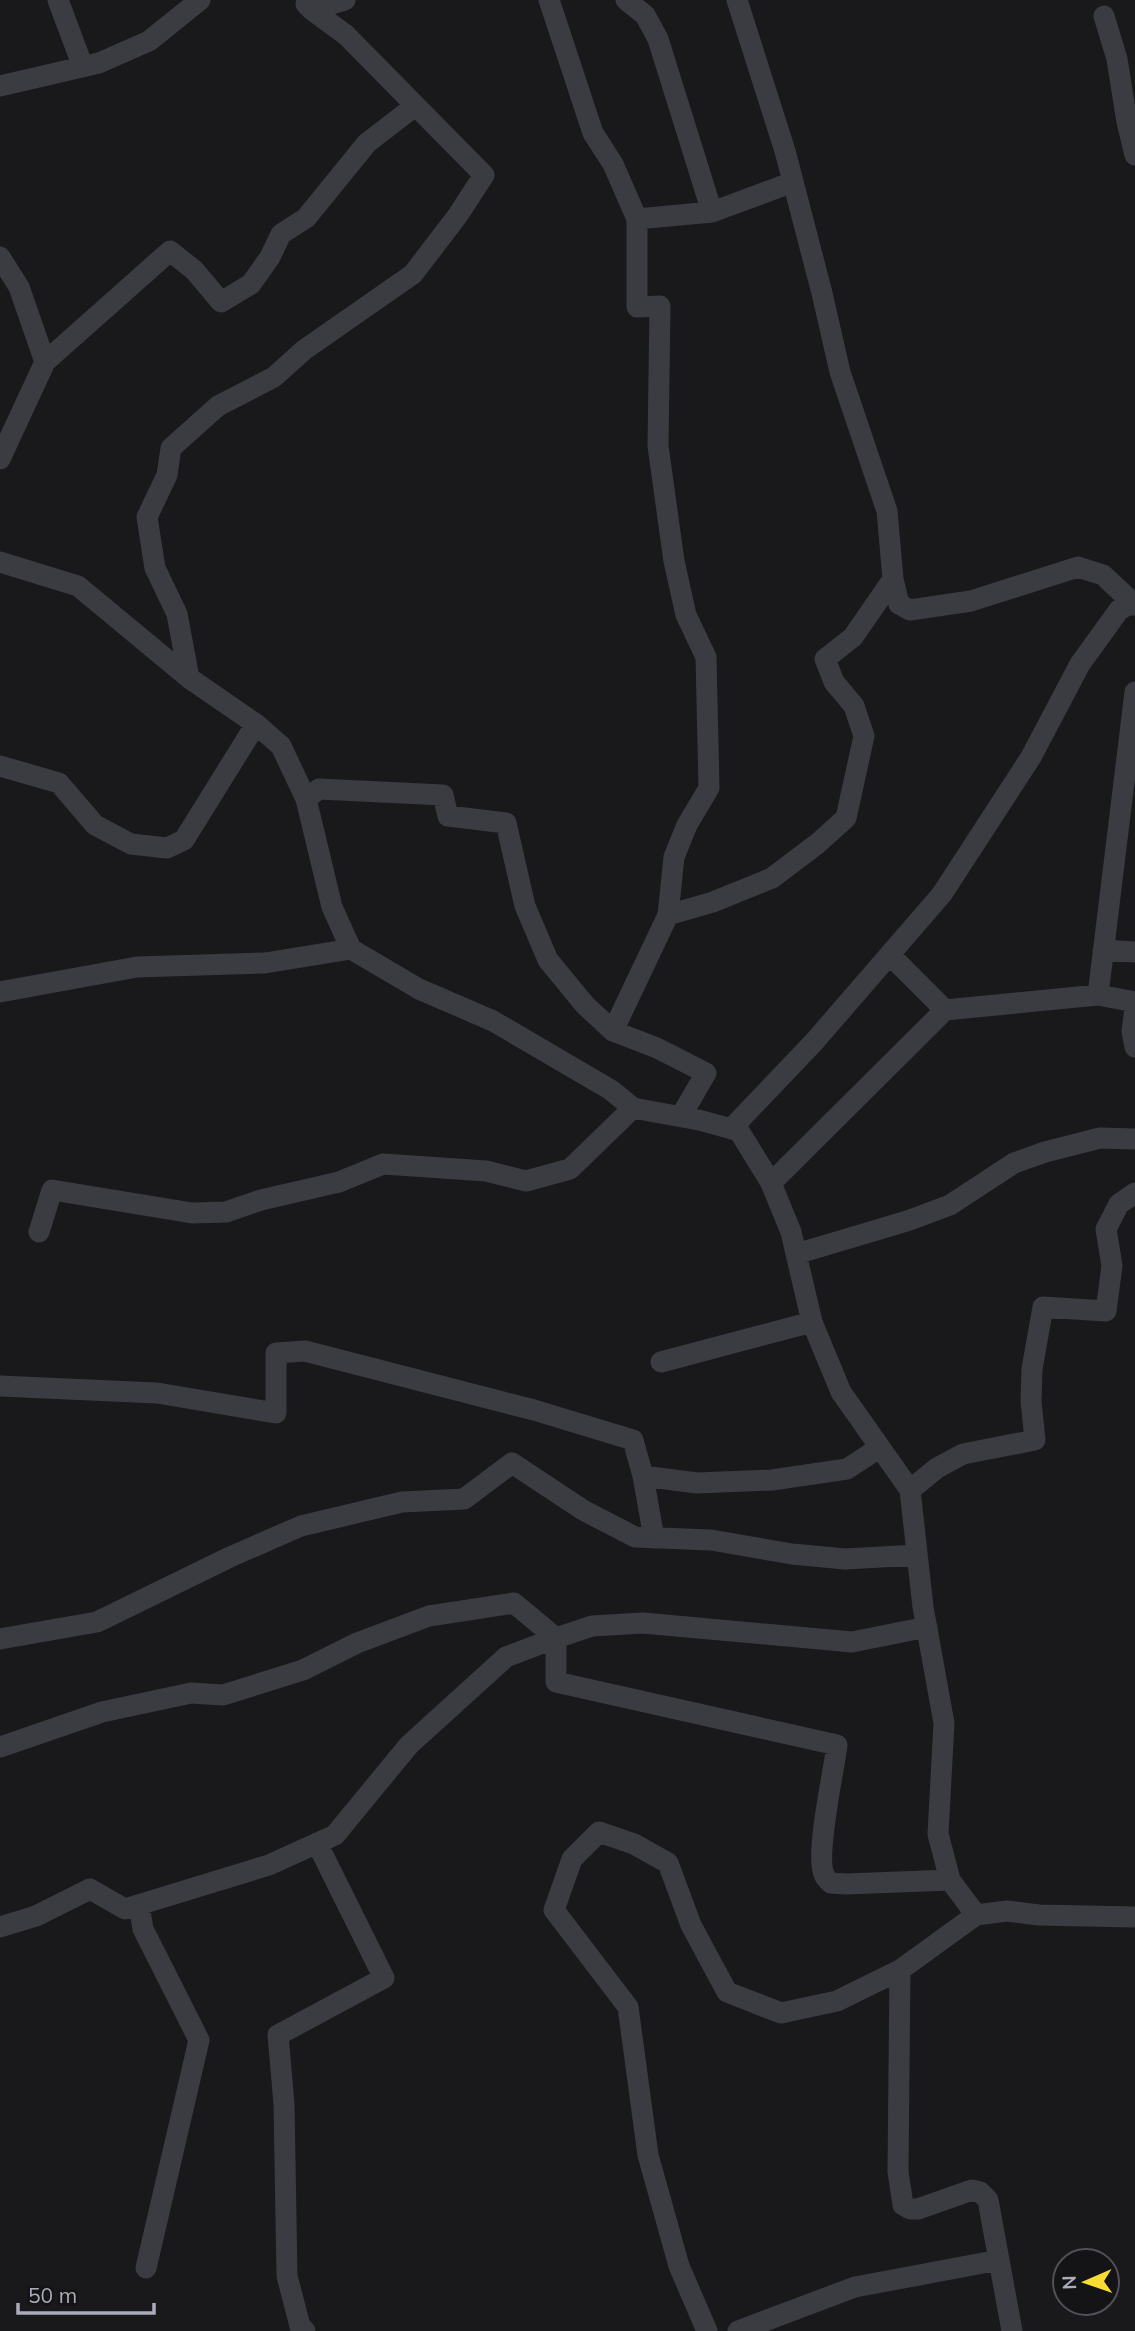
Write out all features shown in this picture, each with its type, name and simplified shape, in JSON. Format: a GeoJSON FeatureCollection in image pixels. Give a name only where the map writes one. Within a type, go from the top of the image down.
{"type":"FeatureCollection","features":[{"type":"Feature","properties":{"kind":"street"},"geometry":{"type":"LineString","coordinates":[[58,0],[83,67]]}},
{"type":"Feature","properties":{"kind":"street"},"geometry":{"type":"LineString","coordinates":[[0,86],[99,63],[149,41],[200,0]]}},
{"type":"Feature","properties":{"kind":"street"},"geometry":{"type":"LineString","coordinates":[[307,5],[345,0]]}},
{"type":"Feature","properties":{"kind":"street"},"geometry":{"type":"LineString","coordinates":[[549,0],[593,133],[613,164],[637,219],[637,307],[660,306],[658,446],[674,561],[686,615],[706,657],[709,788],[687,825],[674,856],[668,915],[613,1031]]}},
{"type":"Feature","properties":{"kind":"street"},"geometry":{"type":"LineString","coordinates":[[626,0],[645,15],[658,39],[712,212]]}},
{"type":"Feature","properties":{"kind":"street"},"geometry":{"type":"LineString","coordinates":[[731,1129],[814,1042],[942,894],[1031,757],[1080,664],[1119,610],[1134,603],[1103,575],[1078,567],[971,601],[910,610],[899,604],[892,579],[887,511],[839,372],[793,182],[737,0]]}},
{"type":"Feature","properties":{"kind":"street"},"geometry":{"type":"LineString","coordinates":[[189,678],[177,614],[155,568],[147,517],[167,475],[171,448],[218,406],[274,377],[304,350],[413,274],[458,215],[484,175],[346,35],[307,5]]}},
{"type":"Feature","properties":{"kind":"street"},"geometry":{"type":"LineString","coordinates":[[1104,16],[1116,59],[1126,122],[1135,155]]}},
{"type":"Feature","properties":{"kind":"street"},"geometry":{"type":"LineString","coordinates":[[0,458],[45,362],[170,251],[194,270],[221,302],[251,284],[270,257],[281,234],[306,218],[367,143],[415,106]]}},
{"type":"Feature","properties":{"kind":"street"},"geometry":{"type":"LineString","coordinates":[[637,219],[712,212],[793,182]]}},
{"type":"Feature","properties":{"kind":"street"},"geometry":{"type":"LineString","coordinates":[[0,257],[19,287],[45,362]]}},
{"type":"Feature","properties":{"kind":"street"},"geometry":{"type":"LineString","coordinates":[[0,562],[78,586],[189,678],[256,724],[281,746],[306,799],[332,907],[351,949],[419,989],[493,1021],[611,1090],[633,1108],[681,1116],[739,1131],[771,1183],[791,1232],[813,1322],[841,1392],[910,1490],[927,1627],[944,1723],[939,1834],[950,1880],[976,1915]]}},
{"type":"Feature","properties":{"kind":"street"},"geometry":{"type":"LineString","coordinates":[[668,915],[713,902],[772,878],[846,818],[864,736],[854,706],[834,682],[825,659],[853,637],[892,579]]}},
{"type":"Feature","properties":{"kind":"street"},"geometry":{"type":"LineString","coordinates":[[1098,995],[1103,950],[1128,810],[1135,692]]}},
{"type":"Feature","properties":{"kind":"street"},"geometry":{"type":"LineString","coordinates":[[0,766],[59,783],[95,825],[131,844],[167,848],[184,840],[256,724]]}},
{"type":"Feature","properties":{"kind":"street"},"geometry":{"type":"LineString","coordinates":[[306,799],[319,789],[443,795],[447,816],[506,823],[525,905],[548,960],[584,1005],[613,1031],[657,1048],[706,1073],[681,1116]]}},
{"type":"Feature","properties":{"kind":"street"},"geometry":{"type":"LineString","coordinates":[[0,992],[137,967],[265,963],[351,949]]}},
{"type":"Feature","properties":{"kind":"street"},"geometry":{"type":"LineString","coordinates":[[1103,950],[1135,951]]}},
{"type":"Feature","properties":{"kind":"street"},"geometry":{"type":"LineString","coordinates":[[890,955],[945,1010]]}},
{"type":"Feature","properties":{"kind":"street"},"geometry":{"type":"LineString","coordinates":[[771,1183],[945,1010],[1098,995],[1135,1002]]}},
{"type":"Feature","properties":{"kind":"street"},"geometry":{"type":"LineString","coordinates":[[1135,1008],[1132,1031],[1135,1047]]}},
{"type":"Feature","properties":{"kind":"street"},"geometry":{"type":"LineString","coordinates":[[38,1231],[52,1190],[192,1213],[226,1212],[261,1200],[339,1182],[383,1164],[486,1171],[526,1181],[570,1169],[633,1108]]}},
{"type":"Feature","properties":{"kind":"street"},"geometry":{"type":"LineString","coordinates":[[796,1254],[907,1221],[950,1205],[1014,1163],[1045,1152],[1100,1138],[1135,1139]]}},
{"type":"Feature","properties":{"kind":"street"},"geometry":{"type":"LineString","coordinates":[[910,1490],[937,1468],[963,1454],[1035,1440],[1032,1380],[1043,1307],[1106,1311],[1112,1266],[1106,1229],[1119,1204],[1135,1193]]}},
{"type":"Feature","properties":{"kind":"street"},"geometry":{"type":"LineString","coordinates":[[661,1362],[813,1322]]}},
{"type":"Feature","properties":{"kind":"street"},"geometry":{"type":"LineString","coordinates":[[0,1385],[158,1394],[276,1413],[276,1353],[305,1350],[534,1410],[633,1440],[643,1476],[654,1538]]}},
{"type":"Feature","properties":{"kind":"street"},"geometry":{"type":"LineString","coordinates":[[643,1476],[697,1483],[772,1480],[847,1469],[879,1448]]}},
{"type":"Feature","properties":{"kind":"street"},"geometry":{"type":"LineString","coordinates":[[0,1639],[97,1622],[230,1557],[301,1526],[402,1502],[464,1499],[512,1463],[583,1510],[635,1537],[711,1541],[792,1554],[845,1559],[917,1555]]}},
{"type":"Feature","properties":{"kind":"street"},"geometry":{"type":"LineString","coordinates":[[0,1747],[102,1712],[191,1693],[223,1695],[303,1670],[358,1643],[429,1616],[514,1603],[556,1638]]}},
{"type":"Feature","properties":{"kind":"street"},"geometry":{"type":"LineString","coordinates":[[0,1927],[36,1916],[90,1889],[125,1909],[269,1865],[335,1835],[409,1745],[506,1657],[592,1626],[643,1623],[852,1642],[927,1627]]}},
{"type":"Feature","properties":{"kind":"street"},"geometry":{"type":"LineString","coordinates":[[556,1638],[556,1682],[837,1745],[825,1816],[822,1861],[824,1875],[831,1883],[950,1880]]}},
{"type":"Feature","properties":{"kind":"street"},"geometry":{"type":"LineString","coordinates":[[707,2331],[680,2266],[648,2155],[628,2007],[554,1910],[572,1859],[599,1832],[634,1843],[668,1863],[691,1925],[727,1992],[781,2013],[837,2001],[900,1970],[976,1915],[1006,1911],[1039,1915],[1135,1917]]}},
{"type":"Feature","properties":{"kind":"street"},"geometry":{"type":"LineString","coordinates":[[305,2331],[300,2326],[287,2276],[284,2104],[278,2035],[384,1978],[317,1843]]}},
{"type":"Feature","properties":{"kind":"street"},"geometry":{"type":"LineString","coordinates":[[139,1905],[143,1929],[199,2039],[146,2267]]}},
{"type":"Feature","properties":{"kind":"street"},"geometry":{"type":"LineString","coordinates":[[900,1970],[898,2172],[903,2205],[918,2209],[972,2190],[980,2192],[988,2200],[1012,2331]]}},
{"type":"Feature","properties":{"kind":"street"},"geometry":{"type":"LineString","coordinates":[[738,2331],[855,2287],[999,2260]]}}]}
